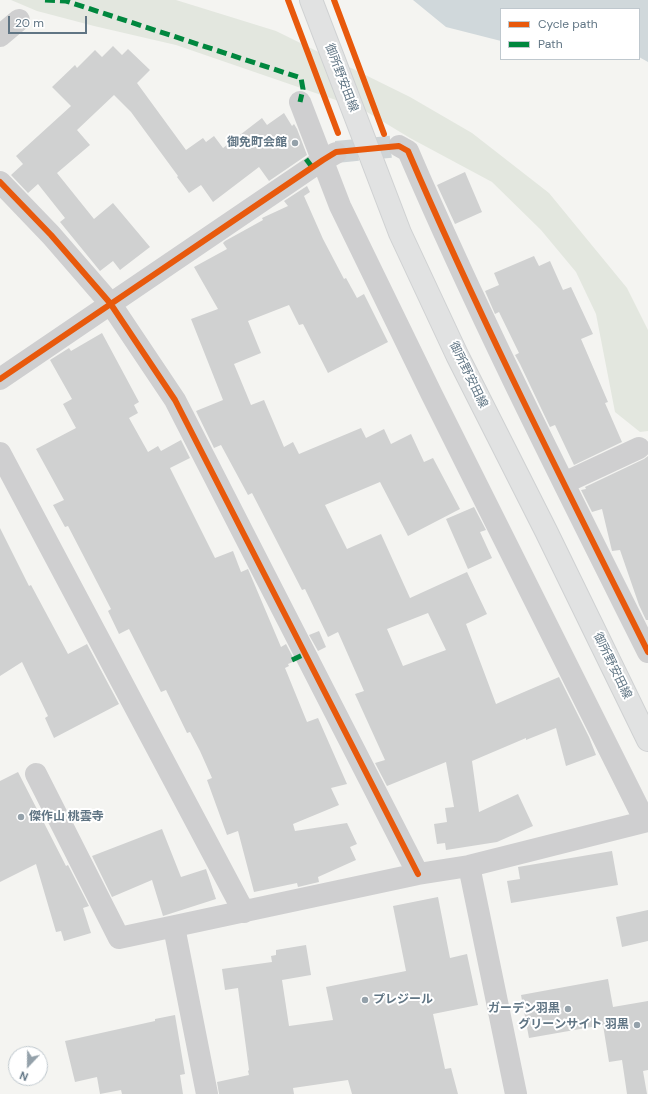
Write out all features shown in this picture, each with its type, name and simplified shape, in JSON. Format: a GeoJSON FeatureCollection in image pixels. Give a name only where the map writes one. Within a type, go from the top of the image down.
{"type":"FeatureCollection","features":[{"type":"Feature","properties":{"kind":"main road","name":"御所野安田線"},"geometry":{"type":"LineString","coordinates":[[311,0],[400,233],[457,355],[546,531],[648,740]]}},
{"type":"Feature","properties":{"kind":"street"},"geometry":{"type":"LineString","coordinates":[[0,36],[19,20]]}},
{"type":"Feature","properties":{"kind":"street"},"geometry":{"type":"LineString","coordinates":[[36,774],[119,938],[418,874],[469,866],[647,821],[431,393],[340,206],[329,156],[300,102]]}},
{"type":"Feature","properties":{"kind":"street"},"geometry":{"type":"LineString","coordinates":[[399,146],[408,151],[444,236],[648,652]]}},
{"type":"Feature","properties":{"kind":"street"},"geometry":{"type":"LineString","coordinates":[[0,379],[329,156]]}},
{"type":"Feature","properties":{"kind":"street"},"geometry":{"type":"LineString","coordinates":[[0,182],[51,235],[110,303],[175,400],[418,874]]}},
{"type":"Feature","properties":{"kind":"street"},"geometry":{"type":"LineString","coordinates":[[564,483],[639,448]]}},
{"type":"Feature","properties":{"kind":"street"},"geometry":{"type":"LineString","coordinates":[[0,453],[244,912]]}},
{"type":"Feature","properties":{"kind":"street"},"geometry":{"type":"LineString","coordinates":[[469,866],[516,1094]]}},
{"type":"Feature","properties":{"kind":"street"},"geometry":{"type":"LineString","coordinates":[[174,927],[207,1094]]}},
{"type":"Feature","properties":{"kind":"shaded area"},"geometry":{"type":"Polygon","coordinates":[[[11,0],[176,0],[276,31],[410,97],[472,133],[549,193],[627,288],[648,330],[648,431],[640,432],[615,412],[596,314],[576,272],[541,230],[492,182],[410,138],[362,109],[176,45],[37,11],[11,0]]]}},
{"type":"Feature","properties":{"kind":"shaded area"},"geometry":{"type":"Polygon","coordinates":[[[413,0],[648,0],[648,62],[640,58],[640,8],[500,8],[500,41],[446,27],[413,0]]]}},
{"type":"Feature","properties":{"kind":"building"},"geometry":{"type":"Polygon","coordinates":[[[113,46],[122,55],[128,49],[150,70],[137,83],[186,150],[203,138],[206,142],[214,136],[223,148],[262,118],[267,125],[284,113],[292,126],[294,124],[297,129],[307,155],[269,181],[259,167],[213,202],[201,185],[189,193],[131,112],[114,95],[77,130],[90,145],[57,173],[94,219],[113,203],[150,247],[120,270],[113,261],[100,271],[60,222],[65,218],[38,184],[28,193],[11,175],[23,164],[16,156],[71,106],[52,87],[75,65],[77,68],[95,50],[102,57],[113,46]]]}},
{"type":"Feature","properties":{"kind":"building"},"geometry":{"type":"Polygon","coordinates":[[[465,172],[482,212],[455,224],[437,185],[465,172]]]}},
{"type":"Feature","properties":{"kind":"building"},"geometry":{"type":"Polygon","coordinates":[[[307,186],[310,192],[304,196],[323,239],[344,279],[346,278],[357,298],[364,294],[388,342],[328,373],[303,324],[299,325],[289,305],[248,321],[261,353],[234,364],[251,405],[264,400],[284,447],[293,442],[299,454],[361,428],[366,438],[384,429],[391,444],[411,434],[424,462],[433,458],[460,509],[408,536],[380,482],[325,505],[347,549],[381,534],[410,598],[467,572],[487,614],[466,624],[496,704],[559,677],[589,737],[596,755],[566,766],[556,728],[526,740],[526,738],[472,761],[479,812],[518,794],[533,826],[497,842],[446,850],[445,843],[437,844],[434,824],[447,822],[445,808],[454,807],[446,762],[387,786],[375,763],[385,760],[355,694],[364,691],[338,632],[328,637],[305,589],[302,590],[252,493],[248,495],[221,445],[214,448],[196,411],[223,400],[191,319],[218,309],[194,267],[227,249],[223,243],[225,241],[263,220],[262,218],[288,206],[284,201],[307,186]],[[428,613],[387,629],[403,666],[446,650],[428,613]]]}},
{"type":"Feature","properties":{"kind":"building"},"geometry":{"type":"Polygon","coordinates":[[[534,256],[539,266],[550,261],[563,290],[571,287],[593,334],[581,339],[608,402],[605,403],[622,442],[574,465],[555,425],[550,427],[515,355],[519,353],[499,312],[495,314],[485,291],[499,285],[494,273],[534,256]]]}},
{"type":"Feature","properties":{"kind":"building"},"geometry":{"type":"Polygon","coordinates":[[[102,333],[139,402],[134,405],[138,413],[129,418],[148,452],[158,446],[161,451],[181,440],[190,458],[170,468],[215,558],[233,551],[241,572],[248,569],[281,647],[286,644],[295,661],[288,664],[289,666],[285,668],[307,722],[318,718],[347,784],[331,788],[339,805],[293,824],[295,831],[347,823],[357,844],[350,847],[356,860],[318,877],[319,882],[298,887],[297,883],[254,892],[238,831],[227,835],[207,780],[212,778],[200,751],[190,732],[187,733],[166,690],[161,692],[129,629],[119,634],[108,611],[111,609],[68,526],[65,527],[53,505],[64,500],[36,449],[76,428],[63,404],[72,399],[50,360],[69,348],[71,351],[102,333]]]}},
{"type":"Feature","properties":{"kind":"building"},"geometry":{"type":"Polygon","coordinates":[[[648,456],[648,620],[646,620],[639,605],[620,550],[612,551],[602,509],[592,512],[581,490],[586,489],[585,487],[648,456]]]}},
{"type":"Feature","properties":{"kind":"building"},"geometry":{"type":"Polygon","coordinates":[[[474,507],[486,530],[480,532],[492,558],[468,569],[446,519],[474,507]]]}},
{"type":"Feature","properties":{"kind":"building"},"geometry":{"type":"Polygon","coordinates":[[[0,528],[29,586],[31,585],[68,654],[87,644],[119,704],[54,738],[45,718],[48,716],[22,662],[0,676],[0,528]]]}},
{"type":"Feature","properties":{"kind":"building"},"geometry":{"type":"Polygon","coordinates":[[[319,631],[326,647],[318,651],[309,635],[319,631]]]}},
{"type":"Feature","properties":{"kind":"building"},"geometry":{"type":"Polygon","coordinates":[[[18,772],[66,866],[68,865],[89,906],[83,908],[91,933],[64,941],[61,931],[56,932],[36,864],[0,882],[0,781],[18,772]]]}},
{"type":"Feature","properties":{"kind":"building"},"geometry":{"type":"Polygon","coordinates":[[[162,829],[181,877],[206,869],[216,899],[163,916],[152,880],[112,897],[92,856],[162,829]]]}},
{"type":"Feature","properties":{"kind":"building"},"geometry":{"type":"Polygon","coordinates":[[[612,851],[618,885],[511,903],[507,881],[520,879],[518,867],[612,851]]]}},
{"type":"Feature","properties":{"kind":"building"},"geometry":{"type":"Polygon","coordinates":[[[438,897],[450,958],[467,954],[478,1005],[433,1014],[445,1069],[451,1068],[458,1094],[352,1094],[348,1080],[293,1088],[294,1094],[219,1094],[217,1082],[249,1075],[238,988],[225,990],[222,969],[272,962],[271,956],[276,955],[276,950],[306,945],[311,975],[282,980],[289,1026],[333,1020],[326,987],[406,971],[393,906],[438,897]]]}},
{"type":"Feature","properties":{"kind":"building"},"geometry":{"type":"Polygon","coordinates":[[[648,910],[648,941],[622,947],[616,917],[648,910]]]}},
{"type":"Feature","properties":{"kind":"building"},"geometry":{"type":"Polygon","coordinates":[[[608,979],[613,1007],[648,1001],[648,1070],[643,1071],[647,1094],[627,1094],[622,1060],[609,1062],[603,1025],[529,1038],[521,995],[608,979]]]}},
{"type":"Feature","properties":{"kind":"building"},"geometry":{"type":"Polygon","coordinates":[[[175,1015],[185,1074],[180,1075],[183,1094],[122,1094],[121,1090],[100,1094],[97,1077],[75,1082],[65,1041],[155,1021],[155,1019],[175,1015]]]}},
{"type":"Feature","properties":{"kind":"tunnel"},"geometry":{"type":"LineString","coordinates":[[336,152],[399,146]]}},
{"type":"Feature","properties":{"kind":"marked path"},"geometry":{"type":"LineString","coordinates":[[45,0],[66,1],[301,78],[303,89],[300,102]]}},
{"type":"Feature","properties":{"kind":"marked path"},"geometry":{"type":"LineString","coordinates":[[306,159],[312,167]]}},
{"type":"Feature","properties":{"kind":"marked path"},"geometry":{"type":"LineString","coordinates":[[292,660],[305,654]]}},
{"type":"Feature","properties":{"kind":"cycle path"},"geometry":{"type":"LineString","coordinates":[[288,0],[338,133]]}},
{"type":"Feature","properties":{"kind":"cycle path"},"geometry":{"type":"LineString","coordinates":[[334,0],[384,134]]}},
{"type":"Feature","properties":{"kind":"cycle path"},"geometry":{"type":"LineString","coordinates":[[0,379],[336,152],[399,146],[408,151],[494,340],[648,652]]}},
{"type":"Feature","properties":{"kind":"cycle path"},"geometry":{"type":"LineString","coordinates":[[0,182],[51,235],[110,303],[175,400],[418,874]]}},
{"type":"Feature","properties":{"kind":"place","name":"御免町会館"},"geometry":{"type":"Point","coordinates":[295,143]}},
{"type":"Feature","properties":{"kind":"place","name":"傑作山 桃雲寺"},"geometry":{"type":"Point","coordinates":[21,817]}},
{"type":"Feature","properties":{"kind":"place","name":"プレジール"},"geometry":{"type":"Point","coordinates":[365,1000]}},
{"type":"Feature","properties":{"kind":"place","name":"ガーデン羽黒"},"geometry":{"type":"Point","coordinates":[568,1009]}},
{"type":"Feature","properties":{"kind":"place","name":"グリーンサイト 羽黒"},"geometry":{"type":"Point","coordinates":[637,1025]}}]}
